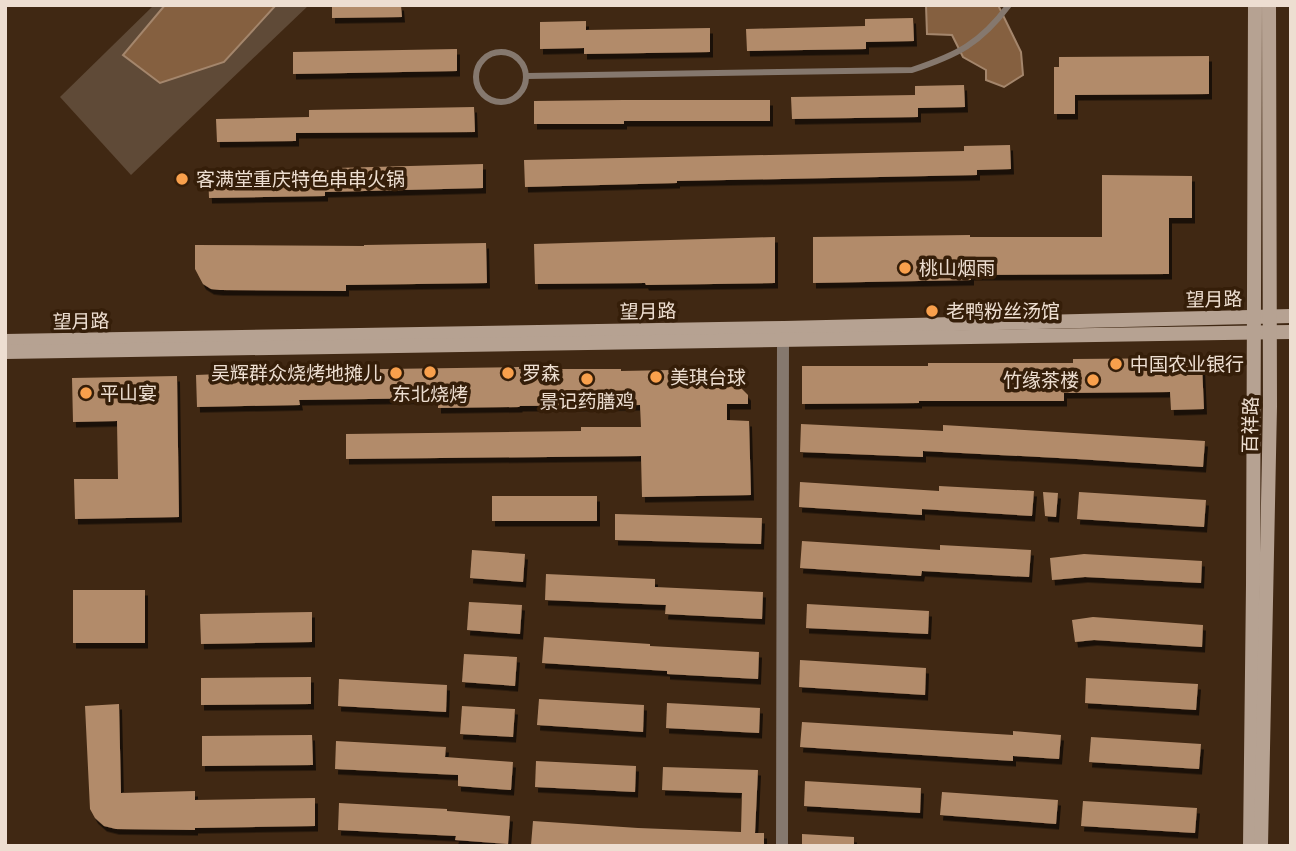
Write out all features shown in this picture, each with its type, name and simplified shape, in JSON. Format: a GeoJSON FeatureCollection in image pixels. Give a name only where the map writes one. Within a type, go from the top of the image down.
{"type":"FeatureCollection","features":[{"type":"Feature","properties":{"kind":"street","name":"百祥路"},"geometry":{"type":"LineString","coordinates":[[1250,846],[1255,5]]}},
{"type":"Feature","properties":{"kind":"street","name":"百祥路"},"geometry":{"type":"LineString","coordinates":[[1261,846],[1270,332],[1269,5]]}},
{"type":"Feature","properties":{"kind":"street","name":"望月路"},"geometry":{"type":"LineString","coordinates":[[5,341],[784,328],[1291,316]]}},
{"type":"Feature","properties":{"kind":"street","name":"望月路"},"geometry":{"type":"LineString","coordinates":[[5,352],[1291,332]]}},
{"type":"Feature","properties":{"kind":"street"},"geometry":{"type":"LineString","coordinates":[[782,846],[783,340]]}},
{"type":"Feature","properties":{"kind":"lane"},"geometry":{"type":"LineString","coordinates":[[527,76],[912,70],[946,59],[963,49],[979,38],[1009,6]]}},
{"type":"Feature","properties":{"kind":"lane"},"geometry":{"type":"LineString","coordinates":[[500,51],[513,54],[523,63],[527,76],[524,89],[515,98],[502,102],[489,99],[480,90],[476,77],[479,64],[488,55],[500,51]]}},
{"type":"Feature","properties":{"kind":"shaded area"},"geometry":{"type":"Polygon","coordinates":[[[154,5],[309,5],[131,175],[60,97],[154,5]]]}},
{"type":"Feature","properties":{"kind":"shaded area"},"geometry":{"type":"Polygon","coordinates":[[[165,5],[276,5],[224,62],[160,83],[123,55],[165,5]]]}},
{"type":"Feature","properties":{"kind":"shaded area"},"geometry":{"type":"Polygon","coordinates":[[[926,5],[998,5],[1021,52],[1023,75],[1004,87],[986,80],[986,70],[963,57],[952,35],[927,34],[926,5]]]}},
{"type":"Feature","properties":{"kind":"building"},"geometry":{"type":"Polygon","coordinates":[[[332,5],[401,5],[402,17],[332,18],[332,5]]]}},
{"type":"Feature","properties":{"kind":"building"},"geometry":{"type":"Polygon","coordinates":[[[913,18],[914,41],[866,42],[866,49],[747,51],[746,29],[865,26],[865,19],[913,18]]]}},
{"type":"Feature","properties":{"kind":"building"},"geometry":{"type":"Polygon","coordinates":[[[586,21],[586,30],[710,28],[710,52],[584,54],[584,48],[540,49],[540,22],[586,21]]]}},
{"type":"Feature","properties":{"kind":"building"},"geometry":{"type":"Polygon","coordinates":[[[457,49],[457,71],[293,74],[293,52],[457,49]]]}},
{"type":"Feature","properties":{"kind":"building"},"geometry":{"type":"Polygon","coordinates":[[[1209,56],[1209,94],[1075,95],[1075,114],[1054,114],[1054,67],[1059,67],[1059,57],[1209,56]]]}},
{"type":"Feature","properties":{"kind":"building"},"geometry":{"type":"Polygon","coordinates":[[[964,85],[965,107],[918,108],[918,117],[792,119],[791,97],[915,95],[915,86],[964,85]]]}},
{"type":"Feature","properties":{"kind":"building"},"geometry":{"type":"Polygon","coordinates":[[[770,100],[770,121],[534,124],[534,101],[770,100]]]}},
{"type":"Feature","properties":{"kind":"building"},"geometry":{"type":"Polygon","coordinates":[[[474,107],[475,132],[296,133],[296,141],[217,142],[216,119],[309,117],[309,110],[474,107]]]}},
{"type":"Feature","properties":{"kind":"building"},"geometry":{"type":"Polygon","coordinates":[[[1010,145],[1011,169],[977,170],[977,175],[525,187],[524,160],[964,151],[964,146],[1010,145]]]}},
{"type":"Feature","properties":{"kind":"building"},"geometry":{"type":"Polygon","coordinates":[[[483,164],[483,188],[325,192],[325,196],[209,198],[208,173],[483,164]]]}},
{"type":"Feature","properties":{"kind":"building"},"geometry":{"type":"Polygon","coordinates":[[[1102,175],[1192,176],[1192,218],[1169,218],[1169,274],[971,275],[971,280],[813,283],[813,237],[1102,237],[1102,175]]]}},
{"type":"Feature","properties":{"kind":"building"},"geometry":{"type":"Polygon","coordinates":[[[775,237],[775,283],[535,284],[534,244],[775,237]]]}},
{"type":"Feature","properties":{"kind":"building"},"geometry":{"type":"Polygon","coordinates":[[[486,243],[487,283],[346,285],[346,291],[220,290],[203,284],[195,269],[195,245],[364,246],[486,243]]]}},
{"type":"Feature","properties":{"kind":"building"},"geometry":{"type":"Polygon","coordinates":[[[1190,358],[1202,365],[1204,409],[1171,410],[1170,392],[1064,393],[1064,401],[802,404],[802,366],[928,366],[928,363],[1073,363],[1073,359],[1190,358]]]}},
{"type":"Feature","properties":{"kind":"building"},"geometry":{"type":"Polygon","coordinates":[[[519,367],[621,371],[722,369],[748,395],[748,404],[727,404],[727,420],[749,421],[751,495],[642,497],[641,456],[346,459],[346,434],[581,431],[581,427],[641,427],[640,405],[438,408],[438,398],[299,400],[300,405],[197,407],[196,375],[519,367]]]}},
{"type":"Feature","properties":{"kind":"building"},"geometry":{"type":"Polygon","coordinates":[[[177,376],[179,517],[75,519],[74,479],[118,479],[117,421],[73,422],[72,378],[177,376]]]}},
{"type":"Feature","properties":{"kind":"building"},"geometry":{"type":"Polygon","coordinates":[[[801,424],[943,431],[943,425],[1205,441],[1203,467],[923,451],[923,457],[800,452],[801,424]]]}},
{"type":"Feature","properties":{"kind":"building"},"geometry":{"type":"Polygon","coordinates":[[[800,482],[939,491],[939,486],[1034,491],[1032,516],[922,509],[922,515],[799,507],[800,482]]]}},
{"type":"Feature","properties":{"kind":"building"},"geometry":{"type":"Polygon","coordinates":[[[1043,492],[1058,493],[1056,517],[1045,516],[1043,492]]]}},
{"type":"Feature","properties":{"kind":"building"},"geometry":{"type":"Polygon","coordinates":[[[1079,492],[1206,500],[1204,527],[1077,519],[1079,492]]]}},
{"type":"Feature","properties":{"kind":"building"},"geometry":{"type":"Polygon","coordinates":[[[492,496],[597,496],[597,521],[492,521],[492,496]]]}},
{"type":"Feature","properties":{"kind":"building"},"geometry":{"type":"Polygon","coordinates":[[[615,514],[762,518],[761,544],[615,540],[615,514]]]}},
{"type":"Feature","properties":{"kind":"building"},"geometry":{"type":"Polygon","coordinates":[[[802,541],[940,550],[940,545],[1031,550],[1029,577],[922,571],[921,576],[800,568],[802,541]]]}},
{"type":"Feature","properties":{"kind":"building"},"geometry":{"type":"Polygon","coordinates":[[[472,550],[525,554],[523,582],[470,578],[472,550]]]}},
{"type":"Feature","properties":{"kind":"building"},"geometry":{"type":"Polygon","coordinates":[[[1084,554],[1202,561],[1201,583],[1085,577],[1052,580],[1050,558],[1084,554]]]}},
{"type":"Feature","properties":{"kind":"building"},"geometry":{"type":"Polygon","coordinates":[[[546,574],[655,579],[655,587],[763,592],[762,619],[665,614],[666,605],[545,600],[546,574]]]}},
{"type":"Feature","properties":{"kind":"building"},"geometry":{"type":"Polygon","coordinates":[[[73,590],[145,590],[145,643],[73,643],[73,590]]]}},
{"type":"Feature","properties":{"kind":"building"},"geometry":{"type":"Polygon","coordinates":[[[469,602],[522,605],[520,634],[467,630],[469,602]]]}},
{"type":"Feature","properties":{"kind":"building"},"geometry":{"type":"Polygon","coordinates":[[[807,604],[929,611],[928,634],[806,628],[807,604]]]}},
{"type":"Feature","properties":{"kind":"building"},"geometry":{"type":"Polygon","coordinates":[[[312,612],[312,642],[201,644],[200,614],[312,612]]]}},
{"type":"Feature","properties":{"kind":"building"},"geometry":{"type":"Polygon","coordinates":[[[1093,617],[1203,625],[1202,647],[1094,640],[1075,642],[1072,620],[1093,617]]]}},
{"type":"Feature","properties":{"kind":"building"},"geometry":{"type":"Polygon","coordinates":[[[544,637],[759,652],[758,679],[542,663],[544,637]]]}},
{"type":"Feature","properties":{"kind":"building"},"geometry":{"type":"Polygon","coordinates":[[[464,654],[517,657],[515,686],[462,682],[464,654]]]}},
{"type":"Feature","properties":{"kind":"building"},"geometry":{"type":"Polygon","coordinates":[[[800,660],[926,668],[925,695],[799,687],[800,660]]]}},
{"type":"Feature","properties":{"kind":"building"},"geometry":{"type":"Polygon","coordinates":[[[311,677],[311,704],[201,705],[201,678],[311,677]]]}},
{"type":"Feature","properties":{"kind":"building"},"geometry":{"type":"Polygon","coordinates":[[[1086,678],[1198,684],[1196,710],[1085,703],[1086,678]]]}},
{"type":"Feature","properties":{"kind":"building"},"geometry":{"type":"Polygon","coordinates":[[[339,679],[447,685],[446,712],[338,706],[339,679]]]}},
{"type":"Feature","properties":{"kind":"building"},"geometry":{"type":"Polygon","coordinates":[[[539,699],[644,705],[643,732],[537,725],[539,699]]]}},
{"type":"Feature","properties":{"kind":"building"},"geometry":{"type":"Polygon","coordinates":[[[667,703],[760,708],[759,733],[666,728],[667,703]]]}},
{"type":"Feature","properties":{"kind":"building"},"geometry":{"type":"Polygon","coordinates":[[[119,704],[121,793],[195,791],[195,800],[315,798],[315,826],[195,830],[116,829],[104,826],[90,809],[85,706],[119,704]]]}},
{"type":"Feature","properties":{"kind":"building"},"geometry":{"type":"Polygon","coordinates":[[[462,706],[515,709],[513,737],[460,734],[462,706]]]}},
{"type":"Feature","properties":{"kind":"building"},"geometry":{"type":"Polygon","coordinates":[[[802,722],[1013,735],[1013,731],[1061,735],[1059,759],[1013,756],[1013,761],[800,747],[802,722]]]}},
{"type":"Feature","properties":{"kind":"building"},"geometry":{"type":"Polygon","coordinates":[[[312,735],[313,765],[202,766],[202,736],[312,735]]]}},
{"type":"Feature","properties":{"kind":"building"},"geometry":{"type":"Polygon","coordinates":[[[1091,737],[1201,744],[1199,769],[1089,762],[1091,737]]]}},
{"type":"Feature","properties":{"kind":"building"},"geometry":{"type":"Polygon","coordinates":[[[336,741],[446,747],[445,757],[513,762],[511,790],[458,786],[458,775],[335,769],[336,741]]]}},
{"type":"Feature","properties":{"kind":"building"},"geometry":{"type":"Polygon","coordinates":[[[536,761],[636,766],[635,792],[535,787],[536,761]]]}},
{"type":"Feature","properties":{"kind":"building"},"geometry":{"type":"Polygon","coordinates":[[[663,767],[758,770],[755,833],[764,833],[764,846],[531,845],[533,821],[741,832],[742,793],[662,790],[663,767]]]}},
{"type":"Feature","properties":{"kind":"building"},"geometry":{"type":"Polygon","coordinates":[[[805,781],[921,788],[920,813],[804,806],[805,781]]]}},
{"type":"Feature","properties":{"kind":"building"},"geometry":{"type":"Polygon","coordinates":[[[942,792],[1058,800],[1056,824],[940,815],[942,792]]]}},
{"type":"Feature","properties":{"kind":"building"},"geometry":{"type":"Polygon","coordinates":[[[1083,801],[1197,808],[1195,833],[1081,826],[1083,801]]]}},
{"type":"Feature","properties":{"kind":"building"},"geometry":{"type":"Polygon","coordinates":[[[339,803],[447,809],[510,816],[508,844],[455,840],[456,836],[338,830],[339,803]]]}},
{"type":"Feature","properties":{"kind":"building"},"geometry":{"type":"Polygon","coordinates":[[[802,834],[854,837],[854,846],[802,846],[802,834]]]}},
{"type":"Feature","properties":{"kind":"place","name":"客满堂重庆特色串串火锅"},"geometry":{"type":"Point","coordinates":[182,179]}},
{"type":"Feature","properties":{"kind":"place","name":"桃山烟雨"},"geometry":{"type":"Point","coordinates":[905,268]}},
{"type":"Feature","properties":{"kind":"place","name":"老鸭粉丝汤馆"},"geometry":{"type":"Point","coordinates":[932,311]}},
{"type":"Feature","properties":{"kind":"place","name":"中国农业银行"},"geometry":{"type":"Point","coordinates":[1116,364]}},
{"type":"Feature","properties":{"kind":"place","name":"东北烧烤"},"geometry":{"type":"Point","coordinates":[430,372]}},
{"type":"Feature","properties":{"kind":"place","name":"吴辉群众烧烤地摊儿"},"geometry":{"type":"Point","coordinates":[396,373]}},
{"type":"Feature","properties":{"kind":"place","name":"罗森"},"geometry":{"type":"Point","coordinates":[508,373]}},
{"type":"Feature","properties":{"kind":"place","name":"美琪台球"},"geometry":{"type":"Point","coordinates":[656,377]}},
{"type":"Feature","properties":{"kind":"place","name":"景记药膳鸡"},"geometry":{"type":"Point","coordinates":[587,379]}},
{"type":"Feature","properties":{"kind":"place","name":"竹缘茶楼"},"geometry":{"type":"Point","coordinates":[1093,380]}},
{"type":"Feature","properties":{"kind":"place","name":"平山宴"},"geometry":{"type":"Point","coordinates":[86,393]}}]}
